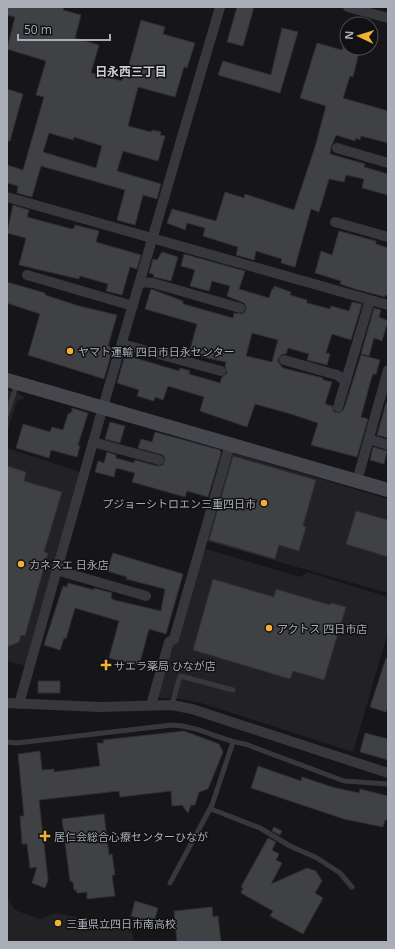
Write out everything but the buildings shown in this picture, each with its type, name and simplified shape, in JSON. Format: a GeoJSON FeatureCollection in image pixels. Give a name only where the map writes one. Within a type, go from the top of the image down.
{"type":"FeatureCollection","features":[{"type":"Feature","properties":{"kind":"street"},"geometry":{"type":"LineString","coordinates":[[19,704],[103,407],[134,306],[220,7]]}},
{"type":"Feature","properties":{"kind":"street"},"geometry":{"type":"LineString","coordinates":[[348,7],[388,18]]}},
{"type":"Feature","properties":{"kind":"street"},"geometry":{"type":"LineString","coordinates":[[337,148],[388,162]]}},
{"type":"Feature","properties":{"kind":"street"},"geometry":{"type":"LineString","coordinates":[[7,197],[388,305]]}},
{"type":"Feature","properties":{"kind":"street"},"geometry":{"type":"LineString","coordinates":[[335,222],[388,237]]}},
{"type":"Feature","properties":{"kind":"street"},"geometry":{"type":"LineString","coordinates":[[28,275],[134,306]]}},
{"type":"Feature","properties":{"kind":"street"},"geometry":{"type":"LineString","coordinates":[[140,282],[154,283],[240,308]]}},
{"type":"Feature","properties":{"kind":"street"},"geometry":{"type":"LineString","coordinates":[[338,407],[370,300]]}},
{"type":"Feature","properties":{"kind":"street"},"geometry":{"type":"LineString","coordinates":[[122,344],[221,371]]}},
{"type":"Feature","properties":{"kind":"street"},"geometry":{"type":"LineString","coordinates":[[284,360],[336,375],[346,381]]}},
{"type":"Feature","properties":{"kind":"street"},"geometry":{"type":"LineString","coordinates":[[357,481],[386,385],[388,370]]}},
{"type":"Feature","properties":{"kind":"street"},"geometry":{"type":"LineString","coordinates":[[12,382],[388,490]]}},
{"type":"Feature","properties":{"kind":"street"},"geometry":{"type":"LineString","coordinates":[[369,439],[388,444]]}},
{"type":"Feature","properties":{"kind":"street"},"geometry":{"type":"LineString","coordinates":[[93,442],[159,460]]}},
{"type":"Feature","properties":{"kind":"street"},"geometry":{"type":"LineString","coordinates":[[151,706],[169,642],[174,639],[230,444]]}},
{"type":"Feature","properties":{"kind":"street"},"geometry":{"type":"LineString","coordinates":[[56,570],[146,596]]}},
{"type":"Feature","properties":{"kind":"street"},"geometry":{"type":"LineString","coordinates":[[7,703],[100,707],[172,705],[192,709],[388,773]]}},
{"type":"Feature","properties":{"kind":"lane"},"geometry":{"type":"LineString","coordinates":[[7,414],[12,382]]}},
{"type":"Feature","properties":{"kind":"lane"},"geometry":{"type":"LineString","coordinates":[[172,705],[180,676],[233,690]]}},
{"type":"Feature","properties":{"kind":"lane"},"geometry":{"type":"LineString","coordinates":[[7,742],[17,743],[172,725],[188,726],[233,742],[245,744],[344,781],[388,784]]}},
{"type":"Feature","properties":{"kind":"lane"},"geometry":{"type":"LineString","coordinates":[[170,883],[210,809],[233,742]]}},
{"type":"Feature","properties":{"kind":"lane"},"geometry":{"type":"LineString","coordinates":[[210,809],[260,828],[290,846],[317,858],[340,873],[352,887]]}},
{"type":"Feature","properties":{"kind":"shaded area"},"geometry":{"type":"Polygon","coordinates":[[[7,390],[18,393],[25,398],[17,401],[7,433],[7,390]]]}},
{"type":"Feature","properties":{"kind":"shaded area"},"geometry":{"type":"Polygon","coordinates":[[[7,448],[80,472],[25,666],[7,661],[7,448]]]}},
{"type":"Feature","properties":{"kind":"shaded area"},"geometry":{"type":"Polygon","coordinates":[[[231,452],[388,499],[388,593],[206,541],[231,452]]]}},
{"type":"Feature","properties":{"kind":"shaded area"},"geometry":{"type":"Polygon","coordinates":[[[206,549],[301,577],[307,572],[388,597],[388,632],[353,752],[201,703],[182,699],[157,698],[203,552],[206,549]]]}},
{"type":"Feature","properties":{"kind":"shaded area","name":"三重県立四日市南高校"},"geometry":{"type":"Polygon","coordinates":[[[7,897],[15,910],[40,919],[55,913],[131,927],[134,942],[7,942],[7,897]]]}},
{"type":"Feature","properties":{"kind":"place","name":"ヤマト運輸 四日市日永センター"},"geometry":{"type":"Point","coordinates":[70,351]}},
{"type":"Feature","properties":{"kind":"place","name":"プジョーシトロエン三重四日市"},"geometry":{"type":"Point","coordinates":[264,503]}},
{"type":"Feature","properties":{"kind":"place","name":"カネスエ 日永店"},"geometry":{"type":"Point","coordinates":[21,564]}},
{"type":"Feature","properties":{"kind":"place","name":"アクトス 四日市店"},"geometry":{"type":"Point","coordinates":[269,628]}},
{"type":"Feature","properties":{"kind":"place","name":"サエラ薬局 ひなが店"},"geometry":{"type":"Point","coordinates":[106,665]}},
{"type":"Feature","properties":{"kind":"place","name":"居仁会総合心療センターひなが"},"geometry":{"type":"Point","coordinates":[45,836]}},
{"type":"Feature","properties":{"kind":"place","name":"三重県立四日市南高校"},"geometry":{"type":"Point","coordinates":[58,923]}},
{"type":"Feature","properties":{"kind":"district","name":"日永西三丁目"},"geometry":{"type":"Point","coordinates":[131,71]}}]}
